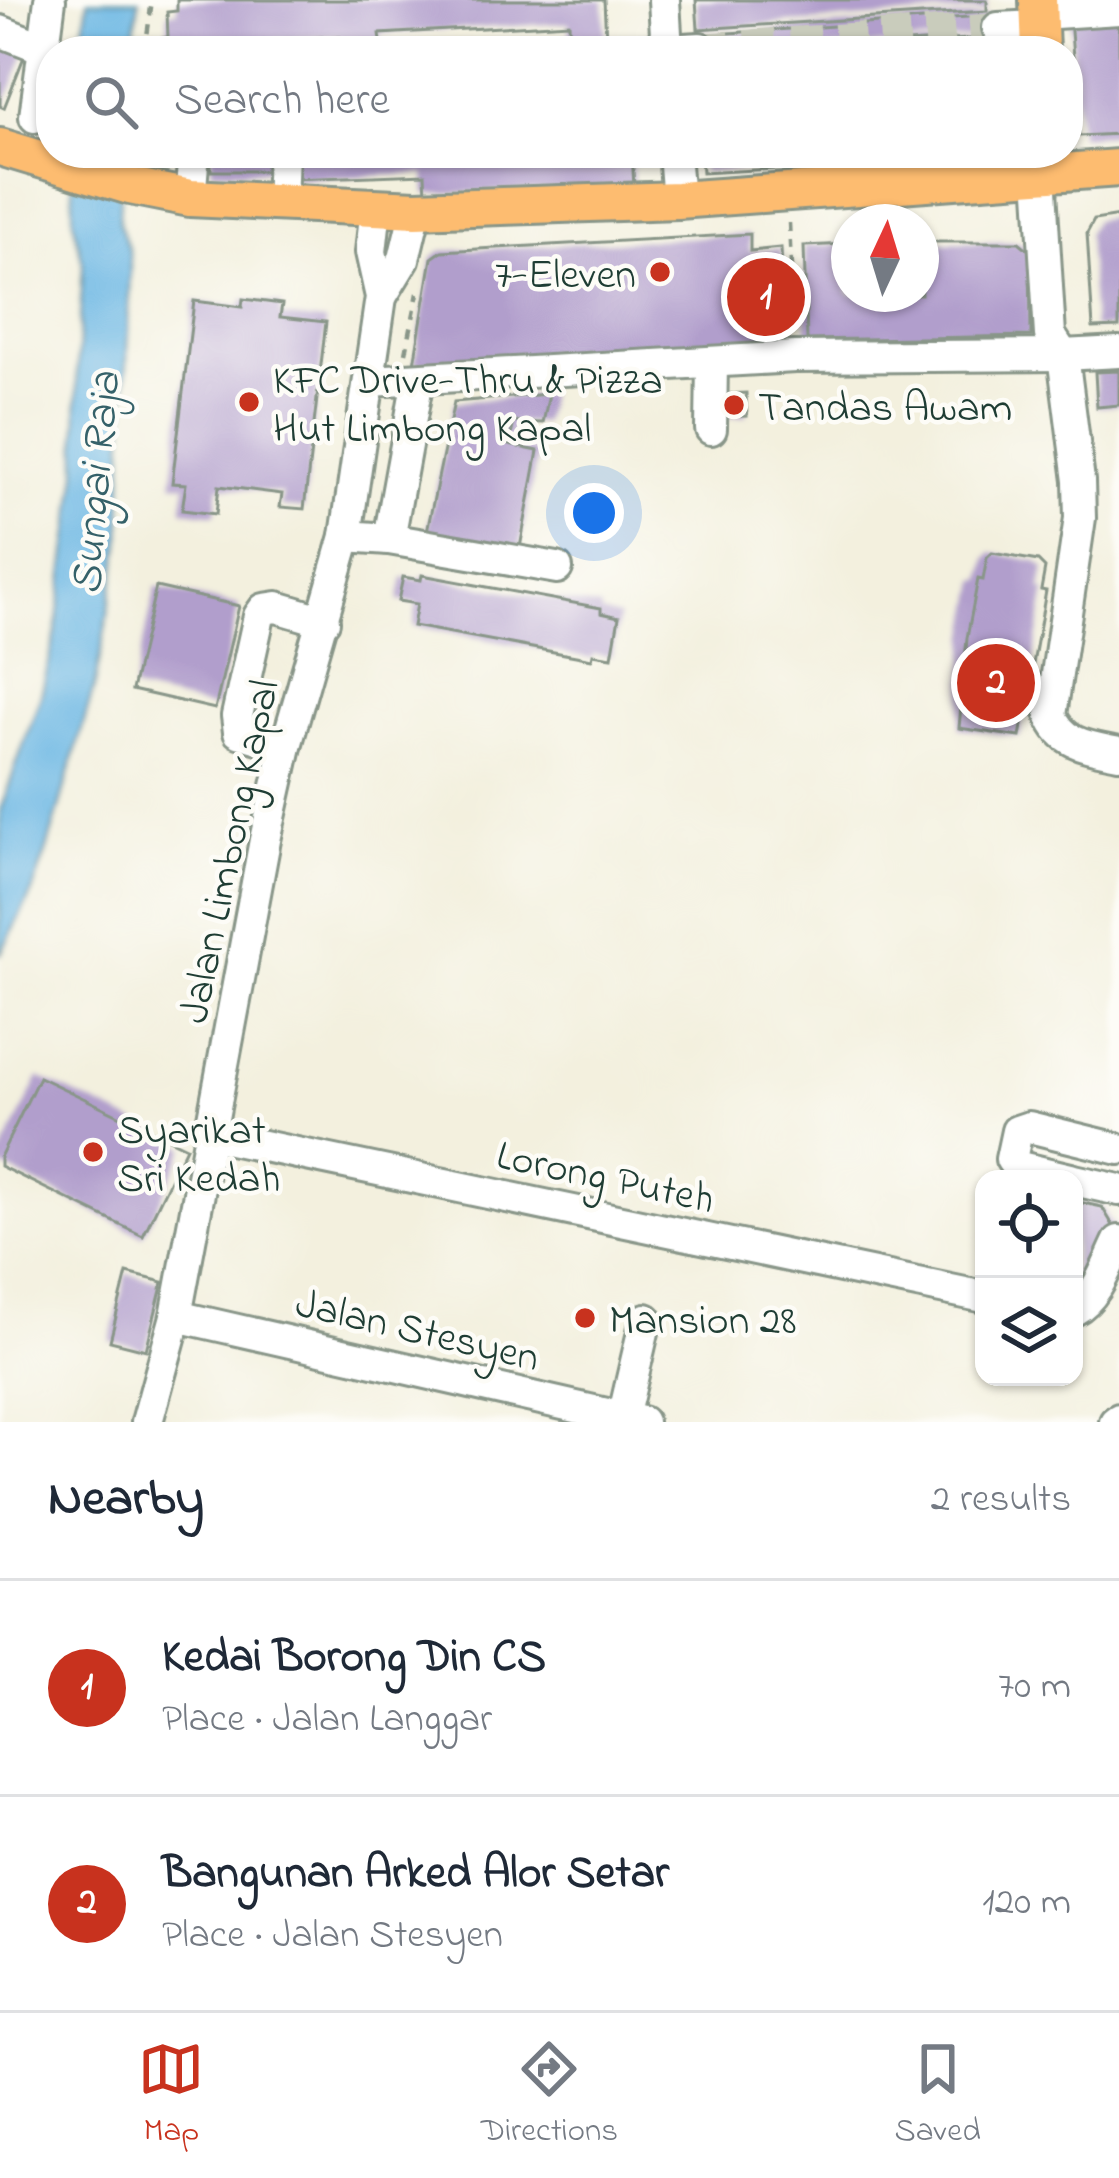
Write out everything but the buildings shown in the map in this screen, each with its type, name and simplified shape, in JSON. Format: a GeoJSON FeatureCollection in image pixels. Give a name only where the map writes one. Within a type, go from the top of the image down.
{"type":"FeatureCollection","features":[{"type":"Feature","properties":{"kind":"main road"},"geometry":{"type":"LineString","coordinates":[[0,147],[36,158]]}},
{"type":"Feature","properties":{"kind":"main road"},"geometry":{"type":"LineString","coordinates":[[1083,165],[1119,167]]}},
{"type":"Feature","properties":{"kind":"main road"},"geometry":{"type":"LineString","coordinates":[[68,168],[190,198],[416,209],[788,193],[972,180],[1027,168]]}},
{"type":"Feature","properties":{"kind":"main road"},"geometry":{"type":"LineString","coordinates":[[1058,168],[1094,191],[1119,190]]}},
{"type":"Feature","properties":{"kind":"street"},"geometry":{"type":"LineString","coordinates":[[45,36],[50,0]]}},
{"type":"Feature","properties":{"kind":"street"},"geometry":{"type":"LineString","coordinates":[[664,0],[666,36]]}},
{"type":"Feature","properties":{"kind":"street"},"geometry":{"type":"LineString","coordinates":[[998,28],[1119,8]]}},
{"type":"Feature","properties":{"kind":"street"},"geometry":{"type":"LineString","coordinates":[[0,31],[36,45]]}},
{"type":"Feature","properties":{"kind":"street"},"geometry":{"type":"LineString","coordinates":[[34,117],[36,102]]}},
{"type":"Feature","properties":{"kind":"street"},"geometry":{"type":"LineString","coordinates":[[190,198],[193,168]]}},
{"type":"Feature","properties":{"kind":"street"},"geometry":{"type":"LineString","coordinates":[[281,203],[282,168]]}},
{"type":"Feature","properties":{"kind":"street"},"geometry":{"type":"LineString","coordinates":[[675,168],[678,200]]}},
{"type":"Feature","properties":{"kind":"street"},"geometry":{"type":"LineString","coordinates":[[1051,168],[1070,333],[1063,356],[1080,518],[1051,715],[1056,728],[1077,744],[1119,753]]}},
{"type":"Feature","properties":{"kind":"street","name":"Jalan Limbong Kapal"},"geometry":{"type":"LineString","coordinates":[[148,1422],[176,1316],[265,839],[286,746],[324,621],[325,566],[346,536],[396,380],[370,252],[376,207]]}},
{"type":"Feature","properties":{"kind":"street","name":"Jalan Limbong Kapal"},"geometry":{"type":"LineString","coordinates":[[381,297],[404,259],[416,209]]}},
{"type":"Feature","properties":{"kind":"street"},"geometry":{"type":"LineString","coordinates":[[389,539],[396,380],[795,357],[1119,352]]}},
{"type":"Feature","properties":{"kind":"street"},"geometry":{"type":"LineString","coordinates":[[711,429],[712,362]]}},
{"type":"Feature","properties":{"kind":"street"},"geometry":{"type":"LineString","coordinates":[[346,536],[556,568]]}},
{"type":"Feature","properties":{"kind":"street"},"geometry":{"type":"LineString","coordinates":[[286,746],[239,732],[237,716],[260,616],[264,609],[277,607],[324,621]]}},
{"type":"Feature","properties":{"kind":"street"},"geometry":{"type":"LineString","coordinates":[[1034,1170],[1016,1166],[1011,1159],[1017,1131],[1028,1127],[1119,1149]]}},
{"type":"Feature","properties":{"kind":"street","name":"Lorong Puteh"},"geometry":{"type":"LineString","coordinates":[[211,1135],[975,1295]]}},
{"type":"Feature","properties":{"kind":"street"},"geometry":{"type":"LineString","coordinates":[[1083,1181],[1119,1190]]}},
{"type":"Feature","properties":{"kind":"street"},"geometry":{"type":"LineString","coordinates":[[1083,1305],[1119,1241]]}},
{"type":"Feature","properties":{"kind":"street","name":"Jalan Stesyen"},"geometry":{"type":"LineString","coordinates":[[176,1316],[633,1420]]}},
{"type":"Feature","properties":{"kind":"street"},"geometry":{"type":"LineString","coordinates":[[633,1420],[646,1318]]}},
{"type":"Feature","properties":{"kind":"path"},"geometry":{"type":"LineString","coordinates":[[147,36],[152,0]]}},
{"type":"Feature","properties":{"kind":"path"},"geometry":{"type":"LineString","coordinates":[[788,193],[795,357]]}},
{"type":"Feature","properties":{"kind":"path"},"geometry":{"type":"LineString","coordinates":[[396,380],[420,280]]}},
{"type":"Feature","properties":{"kind":"water"},"geometry":{"type":"Polygon","coordinates":[[[88,0],[139,0],[134,36],[83,36],[88,0]]]}},
{"type":"Feature","properties":{"kind":"water","name":"Sungai Raja"},"geometry":{"type":"Polygon","coordinates":[[[73,168],[121,168],[119,222],[130,267],[121,544],[95,684],[46,853],[0,955],[0,811],[41,695],[56,633],[78,472],[83,264],[73,219],[73,168]]]}},
{"type":"Feature","properties":{"kind":"tunnel"},"geometry":{"type":"LineString","coordinates":[[879,36],[998,28]]}},
{"type":"Feature","properties":{"kind":"place","name":"7-Eleven"},"geometry":{"type":"Point","coordinates":[660,272]}},
{"type":"Feature","properties":{"kind":"place","name":"Kedai Borong Din CS"},"geometry":{"type":"Point","coordinates":[766,297]}},
{"type":"Feature","properties":{"kind":"place","name":"KFC Drive-Thru & Pizza Hut Limbong Kapal"},"geometry":{"type":"Point","coordinates":[249,402]}},
{"type":"Feature","properties":{"kind":"place","name":"Tandas Awam"},"geometry":{"type":"Point","coordinates":[734,405]}},
{"type":"Feature","properties":{"kind":"place","name":"Bangunan Arked Alor Setar"},"geometry":{"type":"Point","coordinates":[996,683]}},
{"type":"Feature","properties":{"kind":"place","name":"Syarikat Sri Kedah"},"geometry":{"type":"Point","coordinates":[93,1152]}},
{"type":"Feature","properties":{"kind":"place","name":"Mansion 28"},"geometry":{"type":"Point","coordinates":[585,1318]}}]}
